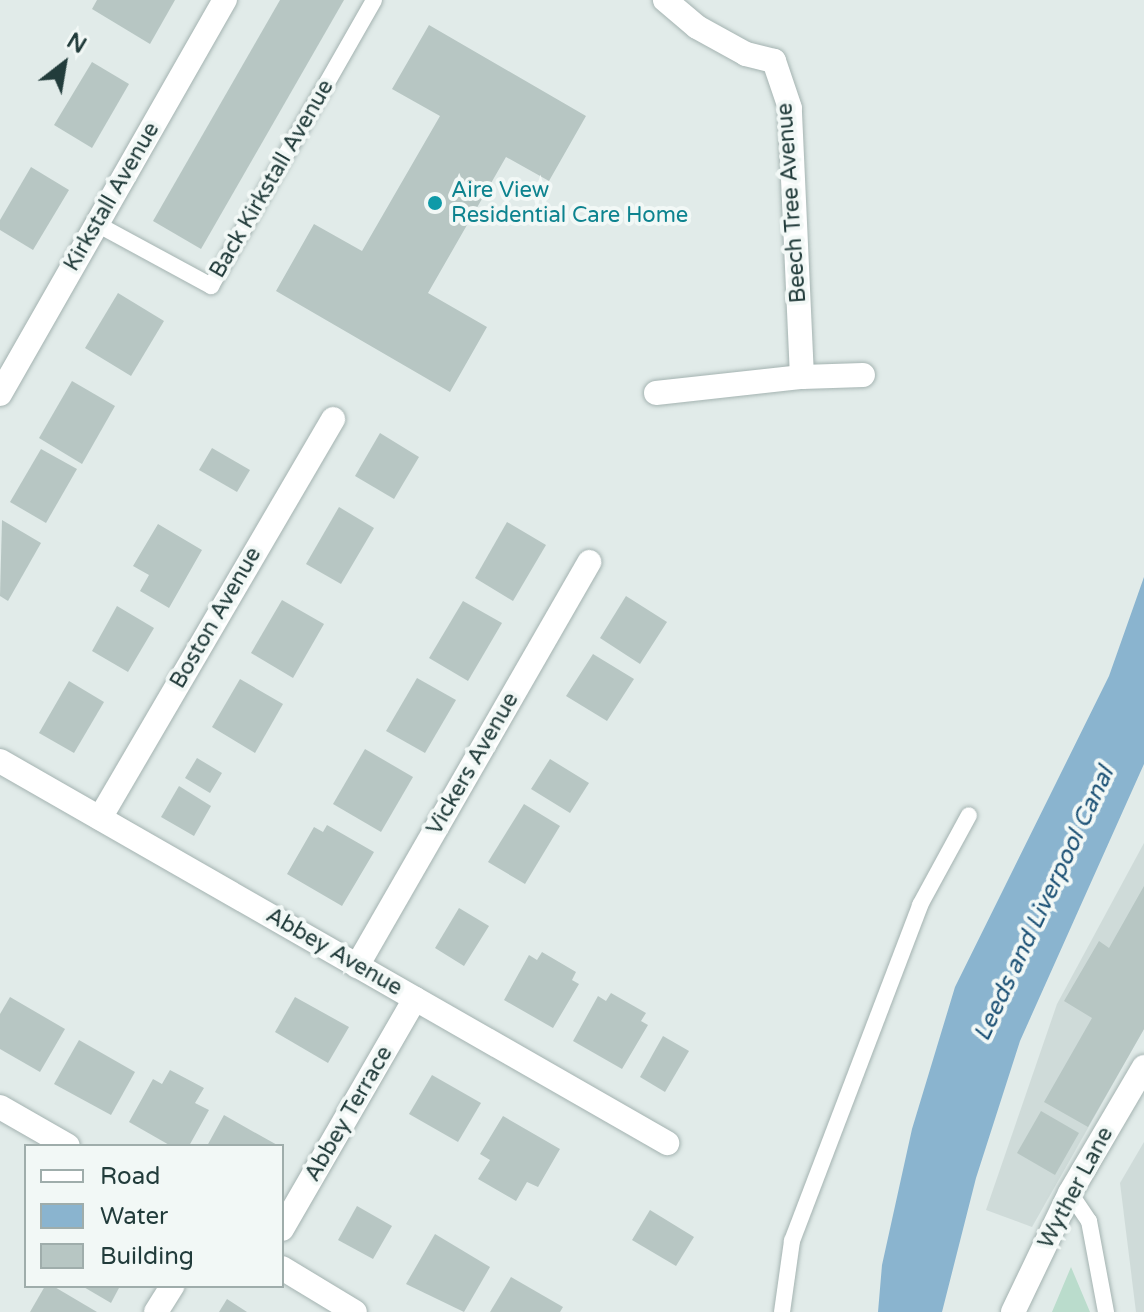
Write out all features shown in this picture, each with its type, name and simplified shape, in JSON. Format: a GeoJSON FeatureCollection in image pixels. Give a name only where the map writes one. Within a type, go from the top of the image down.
{"type":"FeatureCollection","features":[{"type":"Feature","properties":{"kind":"street","name":"Kirkstall Avenue"},"geometry":{"type":"LineString","coordinates":[[0,394],[225,0]]}},
{"type":"Feature","properties":{"kind":"street","name":"Beech Tree Avenue"},"geometry":{"type":"LineString","coordinates":[[665,0],[697,27],[746,54],[774,61],[790,108],[802,377]]}},
{"type":"Feature","properties":{"kind":"street"},"geometry":{"type":"LineString","coordinates":[[656,393],[802,377],[863,375]]}},
{"type":"Feature","properties":{"kind":"street","name":"Boston Avenue"},"geometry":{"type":"LineString","coordinates":[[100,818],[333,419]]}},
{"type":"Feature","properties":{"kind":"street","name":"Vickers Avenue"},"geometry":{"type":"LineString","coordinates":[[357,966],[589,562]]}},
{"type":"Feature","properties":{"kind":"street","name":"Abbey Avenue"},"geometry":{"type":"LineString","coordinates":[[0,761],[667,1143]]}},
{"type":"Feature","properties":{"kind":"street","name":"Abbey Terrace"},"geometry":{"type":"LineString","coordinates":[[284,1226],[415,999]]}},
{"type":"Feature","properties":{"kind":"street","name":"Wyther Lane"},"geometry":{"type":"LineString","coordinates":[[1013,1312],[1070,1193],[1144,1067]]}},
{"type":"Feature","properties":{"kind":"street"},"geometry":{"type":"LineString","coordinates":[[0,1107],[65,1144]]}},
{"type":"Feature","properties":{"kind":"street"},"geometry":{"type":"LineString","coordinates":[[284,1269],[355,1312]]}},
{"type":"Feature","properties":{"kind":"street"},"geometry":{"type":"LineString","coordinates":[[156,1312],[171,1288]]}},
{"type":"Feature","properties":{"kind":"lane","name":"Back Kirkstall Avenue"},"geometry":{"type":"LineString","coordinates":[[97,224],[211,286],[374,0]]}},
{"type":"Feature","properties":{"kind":"lane"},"geometry":{"type":"LineString","coordinates":[[782,1312],[792,1241],[920,905],[969,815]]}},
{"type":"Feature","properties":{"kind":"lane"},"geometry":{"type":"LineString","coordinates":[[1070,1193],[1089,1221],[1106,1312]]}},
{"type":"Feature","properties":{"kind":"shaded area"},"geometry":{"type":"Polygon","coordinates":[[[1144,843],[1144,1029],[1032,1227],[986,1210],[1057,1004],[1144,843]]]}},
{"type":"Feature","properties":{"kind":"shaded area"},"geometry":{"type":"Polygon","coordinates":[[[1144,1142],[1144,1312],[1136,1312],[1120,1183],[1144,1142]]]}},
{"type":"Feature","properties":{"kind":"green space"},"geometry":{"type":"Polygon","coordinates":[[[1071,1267],[1090,1312],[1052,1312],[1071,1267]]]}},
{"type":"Feature","properties":{"kind":"water","name":"Leeds and Liverpool Canal"},"geometry":{"type":"Polygon","coordinates":[[[1144,577],[1144,764],[1020,1041],[976,1178],[942,1312],[878,1312],[882,1265],[912,1129],[955,987],[1109,676],[1144,577]]]}},
{"type":"Feature","properties":{"kind":"building"},"geometry":{"type":"Polygon","coordinates":[[[97,0],[175,0],[150,44],[92,9],[97,0]]]}},
{"type":"Feature","properties":{"kind":"building"},"geometry":{"type":"Polygon","coordinates":[[[280,0],[344,0],[201,249],[153,221],[280,0]]]}},
{"type":"Feature","properties":{"kind":"building","name":"Aire View Residential Care Home"},"geometry":{"type":"Polygon","coordinates":[[[429,25],[586,116],[549,181],[506,157],[428,293],[487,327],[450,392],[276,291],[314,224],[362,251],[440,116],[392,89],[429,25]]]}},
{"type":"Feature","properties":{"kind":"building"},"geometry":{"type":"Polygon","coordinates":[[[92,62],[129,84],[92,148],[54,125],[92,62]]]}},
{"type":"Feature","properties":{"kind":"building"},"geometry":{"type":"Polygon","coordinates":[[[31,167],[69,190],[33,250],[0,230],[0,220],[31,167]]]}},
{"type":"Feature","properties":{"kind":"building"},"geometry":{"type":"Polygon","coordinates":[[[118,293],[164,321],[131,376],[85,348],[118,293]]]}},
{"type":"Feature","properties":{"kind":"building"},"geometry":{"type":"Polygon","coordinates":[[[72,381],[115,406],[82,464],[39,438],[72,381]]]}},
{"type":"Feature","properties":{"kind":"building"},"geometry":{"type":"Polygon","coordinates":[[[380,433],[419,457],[394,499],[355,476],[380,433]]]}},
{"type":"Feature","properties":{"kind":"building"},"geometry":{"type":"Polygon","coordinates":[[[212,448],[250,470],[237,492],[199,470],[212,448]]]}},
{"type":"Feature","properties":{"kind":"building"},"geometry":{"type":"Polygon","coordinates":[[[41,449],[77,469],[46,523],[10,502],[41,449]]]}},
{"type":"Feature","properties":{"kind":"building"},"geometry":{"type":"Polygon","coordinates":[[[339,507],[374,528],[341,584],[306,564],[339,507]]]}},
{"type":"Feature","properties":{"kind":"building"},"geometry":{"type":"Polygon","coordinates":[[[2,520],[41,543],[8,601],[0,596],[2,520]]]}},
{"type":"Feature","properties":{"kind":"building"},"geometry":{"type":"Polygon","coordinates":[[[507,522],[546,545],[513,601],[475,578],[507,522]]]}},
{"type":"Feature","properties":{"kind":"building"},"geometry":{"type":"Polygon","coordinates":[[[158,524],[202,550],[169,608],[140,591],[149,575],[133,566],[158,524]]]}},
{"type":"Feature","properties":{"kind":"building"},"geometry":{"type":"Polygon","coordinates":[[[626,596],[667,622],[640,664],[600,638],[626,596]]]}},
{"type":"Feature","properties":{"kind":"building"},"geometry":{"type":"Polygon","coordinates":[[[282,600],[324,624],[293,678],[251,653],[282,600]]]}},
{"type":"Feature","properties":{"kind":"building"},"geometry":{"type":"Polygon","coordinates":[[[463,601],[502,623],[468,681],[429,658],[463,601]]]}},
{"type":"Feature","properties":{"kind":"building"},"geometry":{"type":"Polygon","coordinates":[[[117,606],[154,628],[128,672],[92,651],[117,606]]]}},
{"type":"Feature","properties":{"kind":"building"},"geometry":{"type":"Polygon","coordinates":[[[593,654],[634,679],[607,721],[566,696],[593,654]]]}},
{"type":"Feature","properties":{"kind":"building"},"geometry":{"type":"Polygon","coordinates":[[[417,678],[456,700],[425,753],[386,731],[417,678]]]}},
{"type":"Feature","properties":{"kind":"building"},"geometry":{"type":"Polygon","coordinates":[[[240,679],[283,704],[255,753],[212,727],[240,679]]]}},
{"type":"Feature","properties":{"kind":"building"},"geometry":{"type":"Polygon","coordinates":[[[69,681],[104,702],[74,753],[39,733],[69,681]]]}},
{"type":"Feature","properties":{"kind":"building"},"geometry":{"type":"Polygon","coordinates":[[[365,749],[413,777],[381,832],[333,804],[365,749]]]}},
{"type":"Feature","properties":{"kind":"building"},"geometry":{"type":"Polygon","coordinates":[[[197,758],[222,773],[210,793],[185,778],[197,758]]]}},
{"type":"Feature","properties":{"kind":"building"},"geometry":{"type":"Polygon","coordinates":[[[550,759],[589,783],[570,813],[531,789],[550,759]]]}},
{"type":"Feature","properties":{"kind":"building"},"geometry":{"type":"Polygon","coordinates":[[[179,786],[211,806],[194,836],[161,817],[179,786]]]}},
{"type":"Feature","properties":{"kind":"building"},"geometry":{"type":"Polygon","coordinates":[[[524,804],[560,826],[525,884],[488,862],[524,804]]]}},
{"type":"Feature","properties":{"kind":"building"},"geometry":{"type":"Polygon","coordinates":[[[327,825],[374,852],[342,906],[287,874],[314,827],[323,832],[327,825]]]}},
{"type":"Feature","properties":{"kind":"building"},"geometry":{"type":"Polygon","coordinates":[[[1144,886],[1144,1029],[1088,1127],[1044,1102],[1092,1018],[1064,1001],[1099,941],[1109,948],[1144,886]]]}},
{"type":"Feature","properties":{"kind":"building"},"geometry":{"type":"Polygon","coordinates":[[[459,908],[489,926],[464,966],[435,948],[459,908]]]}},
{"type":"Feature","properties":{"kind":"building"},"geometry":{"type":"Polygon","coordinates":[[[542,952],[576,972],[572,980],[579,984],[553,1028],[504,1000],[529,955],[537,960],[542,952]]]}},
{"type":"Feature","properties":{"kind":"building"},"geometry":{"type":"Polygon","coordinates":[[[611,993],[646,1013],[641,1021],[648,1025],[622,1069],[573,1041],[598,996],[606,1001],[611,993]]]}},
{"type":"Feature","properties":{"kind":"building"},"geometry":{"type":"Polygon","coordinates":[[[10,997],[65,1029],[40,1072],[0,1049],[0,1014],[10,997]]]}},
{"type":"Feature","properties":{"kind":"building"},"geometry":{"type":"Polygon","coordinates":[[[295,997],[349,1027],[328,1063],[275,1032],[295,997]]]}},
{"type":"Feature","properties":{"kind":"building"},"geometry":{"type":"Polygon","coordinates":[[[663,1036],[689,1051],[665,1092],[640,1077],[663,1036]]]}},
{"type":"Feature","properties":{"kind":"building"},"geometry":{"type":"Polygon","coordinates":[[[79,1040],[135,1072],[111,1115],[54,1084],[79,1040]]]}},
{"type":"Feature","properties":{"kind":"building"},"geometry":{"type":"Polygon","coordinates":[[[170,1070],[204,1088],[195,1103],[209,1110],[190,1144],[168,1144],[129,1122],[153,1079],[162,1084],[170,1070]]]}},
{"type":"Feature","properties":{"kind":"building"},"geometry":{"type":"Polygon","coordinates":[[[432,1075],[481,1103],[458,1142],[409,1114],[432,1075]]]}},
{"type":"Feature","properties":{"kind":"building"},"geometry":{"type":"Polygon","coordinates":[[[1041,1111],[1079,1133],[1055,1175],[1017,1153],[1041,1111]]]}},
{"type":"Feature","properties":{"kind":"building"},"geometry":{"type":"Polygon","coordinates":[[[224,1115],[275,1144],[208,1144],[224,1115]]]}},
{"type":"Feature","properties":{"kind":"building"},"geometry":{"type":"Polygon","coordinates":[[[503,1116],[560,1149],[538,1187],[527,1182],[516,1201],[478,1179],[490,1160],[480,1154],[503,1116]]]}},
{"type":"Feature","properties":{"kind":"building"},"geometry":{"type":"Polygon","coordinates":[[[357,1206],[392,1226],[373,1259],[338,1240],[357,1206]]]}},
{"type":"Feature","properties":{"kind":"building"},"geometry":{"type":"Polygon","coordinates":[[[650,1210],[694,1237],[676,1266],[632,1240],[650,1210]]]}},
{"type":"Feature","properties":{"kind":"building"},"geometry":{"type":"Polygon","coordinates":[[[435,1234],[490,1267],[464,1312],[406,1284],[435,1234]]]}},
{"type":"Feature","properties":{"kind":"building"},"geometry":{"type":"Polygon","coordinates":[[[511,1277],[563,1307],[560,1312],[490,1312],[511,1277]]]}},
{"type":"Feature","properties":{"kind":"building"},"geometry":{"type":"Polygon","coordinates":[[[44,1288],[56,1288],[97,1312],[30,1312],[44,1288]]]}},
{"type":"Feature","properties":{"kind":"building"},"geometry":{"type":"Polygon","coordinates":[[[85,1288],[119,1288],[111,1303],[85,1288]]]}},
{"type":"Feature","properties":{"kind":"building"},"geometry":{"type":"Polygon","coordinates":[[[227,1299],[247,1312],[219,1312],[227,1299]]]}},
{"type":"Feature","properties":{"kind":"place","name":"Aire View Residential Care Home"},"geometry":{"type":"Point","coordinates":[435,203]}}]}
